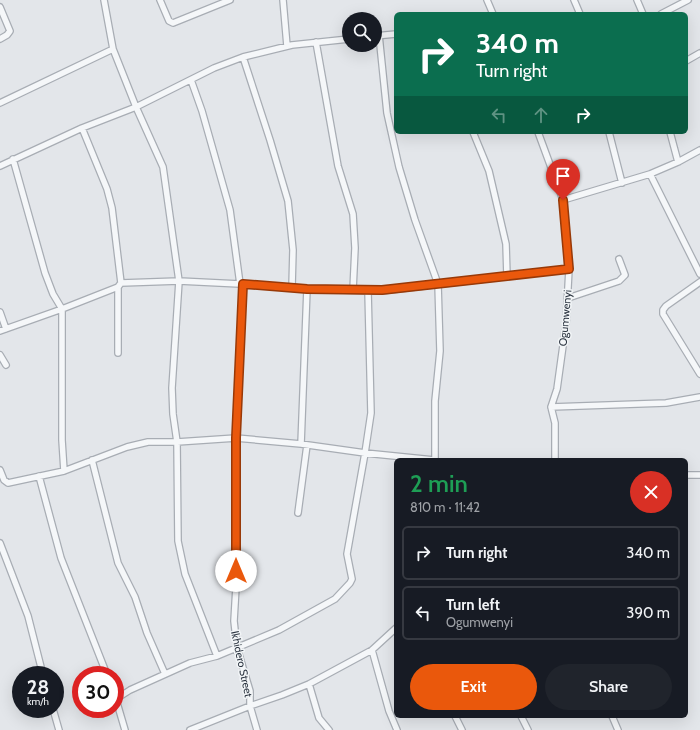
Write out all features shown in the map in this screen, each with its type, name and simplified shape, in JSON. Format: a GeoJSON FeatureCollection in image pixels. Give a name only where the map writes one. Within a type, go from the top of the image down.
{"type":"FeatureCollection","features":[{"type":"Feature","properties":{"kind":"street"},"geometry":{"type":"LineString","coordinates":[[104,0],[113,49],[136,107],[163,167],[179,281],[172,388],[173,414],[177,442],[178,541],[185,574],[217,656]]}},
{"type":"Feature","properties":{"kind":"street"},"geometry":{"type":"LineString","coordinates":[[160,0],[169,20],[173,23],[230,0]]}},
{"type":"Feature","properties":{"kind":"street"},"geometry":{"type":"LineString","coordinates":[[283,0],[287,46]]}},
{"type":"Feature","properties":{"kind":"street"},"geometry":{"type":"LineString","coordinates":[[488,0],[492,12]]}},
{"type":"Feature","properties":{"kind":"street"},"geometry":{"type":"LineString","coordinates":[[574,0],[579,12]]}},
{"type":"Feature","properties":{"kind":"street"},"geometry":{"type":"LineString","coordinates":[[637,0],[642,12]]}},
{"type":"Feature","properties":{"kind":"street"},"geometry":{"type":"LineString","coordinates":[[665,12],[688,0]]}},
{"type":"Feature","properties":{"kind":"street"},"geometry":{"type":"LineString","coordinates":[[0,7],[10,31],[7,35],[0,39]]}},
{"type":"Feature","properties":{"kind":"street"},"geometry":{"type":"LineString","coordinates":[[382,35],[394,34]]}},
{"type":"Feature","properties":{"kind":"street"},"geometry":{"type":"LineString","coordinates":[[0,166],[82,128],[136,107],[214,68],[243,57],[287,46],[342,40]]}},
{"type":"Feature","properties":{"kind":"street"},"geometry":{"type":"LineString","coordinates":[[316,42],[338,166],[353,214],[355,248],[353,290]]}},
{"type":"Feature","properties":{"kind":"street"},"geometry":{"type":"LineString","coordinates":[[0,103],[113,49]]}},
{"type":"Feature","properties":{"kind":"street"},"geometry":{"type":"LineString","coordinates":[[379,52],[387,113],[399,167],[415,220],[438,284],[440,351],[435,400],[435,458]]}},
{"type":"Feature","properties":{"kind":"street"},"geometry":{"type":"LineString","coordinates":[[688,60],[700,53]]}},
{"type":"Feature","properties":{"kind":"street"},"geometry":{"type":"LineString","coordinates":[[243,57],[288,201],[293,250],[292,287]]}},
{"type":"Feature","properties":{"kind":"street","name":"Ikhidero Street"},"geometry":{"type":"LineString","coordinates":[[191,80],[202,111],[230,210],[242,284],[236,438],[236,587],[234,621],[237,648],[250,691],[250,706],[257,730]]}},
{"type":"Feature","properties":{"kind":"street"},"geometry":{"type":"LineString","coordinates":[[82,128],[107,189],[112,208],[120,285],[118,353]]}},
{"type":"Feature","properties":{"kind":"street"},"geometry":{"type":"LineString","coordinates":[[474,134],[490,170],[506,244],[507,276]]}},
{"type":"Feature","properties":{"kind":"street","name":"Ogumwenyi"},"geometry":{"type":"LineString","coordinates":[[539,134],[563,200],[569,269],[568,298],[557,389],[552,407],[555,423],[556,458]]}},
{"type":"Feature","properties":{"kind":"street"},"geometry":{"type":"LineString","coordinates":[[610,134],[622,183]]}},
{"type":"Feature","properties":{"kind":"street"},"geometry":{"type":"LineString","coordinates":[[671,134],[678,162]]}},
{"type":"Feature","properties":{"kind":"street"},"geometry":{"type":"LineString","coordinates":[[563,200],[650,174],[678,162],[700,150]]}},
{"type":"Feature","properties":{"kind":"street"},"geometry":{"type":"LineString","coordinates":[[14,159],[45,273],[53,294],[62,309],[62,440],[64,470]]}},
{"type":"Feature","properties":{"kind":"street"},"geometry":{"type":"LineString","coordinates":[[650,174],[700,274]]}},
{"type":"Feature","properties":{"kind":"street"},"geometry":{"type":"LineString","coordinates":[[568,298],[619,281],[625,275],[619,260]]}},
{"type":"Feature","properties":{"kind":"street"},"geometry":{"type":"LineString","coordinates":[[0,312],[3,330],[62,309],[120,285],[179,281],[307,289],[368,291],[569,269]]}},
{"type":"Feature","properties":{"kind":"street"},"geometry":{"type":"LineString","coordinates":[[700,282],[666,306],[663,310],[663,314],[700,374]]}},
{"type":"Feature","properties":{"kind":"street"},"geometry":{"type":"LineString","coordinates":[[298,513],[304,444],[307,289]]}},
{"type":"Feature","properties":{"kind":"street"},"geometry":{"type":"LineString","coordinates":[[124,693],[190,663],[217,656],[279,630],[335,599],[350,583],[352,579],[347,554],[371,413],[368,291]]}},
{"type":"Feature","properties":{"kind":"street"},"geometry":{"type":"LineString","coordinates":[[0,355],[6,365]]}},
{"type":"Feature","properties":{"kind":"street"},"geometry":{"type":"LineString","coordinates":[[552,407],[666,403],[700,397]]}},
{"type":"Feature","properties":{"kind":"street"},"geometry":{"type":"LineString","coordinates":[[0,470],[3,484],[64,470],[126,447],[148,442],[177,442],[236,438],[304,444],[406,458]]}},
{"type":"Feature","properties":{"kind":"street"},"geometry":{"type":"LineString","coordinates":[[92,460],[118,563],[135,597],[147,633],[165,674]]}},
{"type":"Feature","properties":{"kind":"street"},"geometry":{"type":"LineString","coordinates":[[688,475],[700,475]]}},
{"type":"Feature","properties":{"kind":"street"},"geometry":{"type":"LineString","coordinates":[[39,476],[61,558],[103,666]]}},
{"type":"Feature","properties":{"kind":"street"},"geometry":{"type":"LineString","coordinates":[[0,544],[28,616],[41,666]]}},
{"type":"Feature","properties":{"kind":"street"},"geometry":{"type":"LineString","coordinates":[[194,729],[309,684],[372,650],[394,630]]}},
{"type":"Feature","properties":{"kind":"street"},"geometry":{"type":"LineString","coordinates":[[372,650],[389,711],[397,730]]}},
{"type":"Feature","properties":{"kind":"street"},"geometry":{"type":"LineString","coordinates":[[309,684],[319,718],[329,730]]}},
{"type":"Feature","properties":{"kind":"street"},"geometry":{"type":"LineString","coordinates":[[56,718],[60,730]]}},
{"type":"Feature","properties":{"kind":"street"},"geometry":{"type":"LineString","coordinates":[[122,718],[125,730]]}},
{"type":"Feature","properties":{"kind":"street"},"geometry":{"type":"LineString","coordinates":[[456,718],[462,730]]}},
{"type":"Feature","properties":{"kind":"street"},"geometry":{"type":"LineString","coordinates":[[521,718],[528,730]]}},
{"type":"Feature","properties":{"kind":"street"},"geometry":{"type":"LineString","coordinates":[[613,718],[618,730]]}},
{"type":"Feature","properties":{"kind":"route"},"geometry":{"type":"LineString","coordinates":[[236,571],[236,438],[243,284],[307,289],[368,291],[569,269],[563,200]]}}]}
